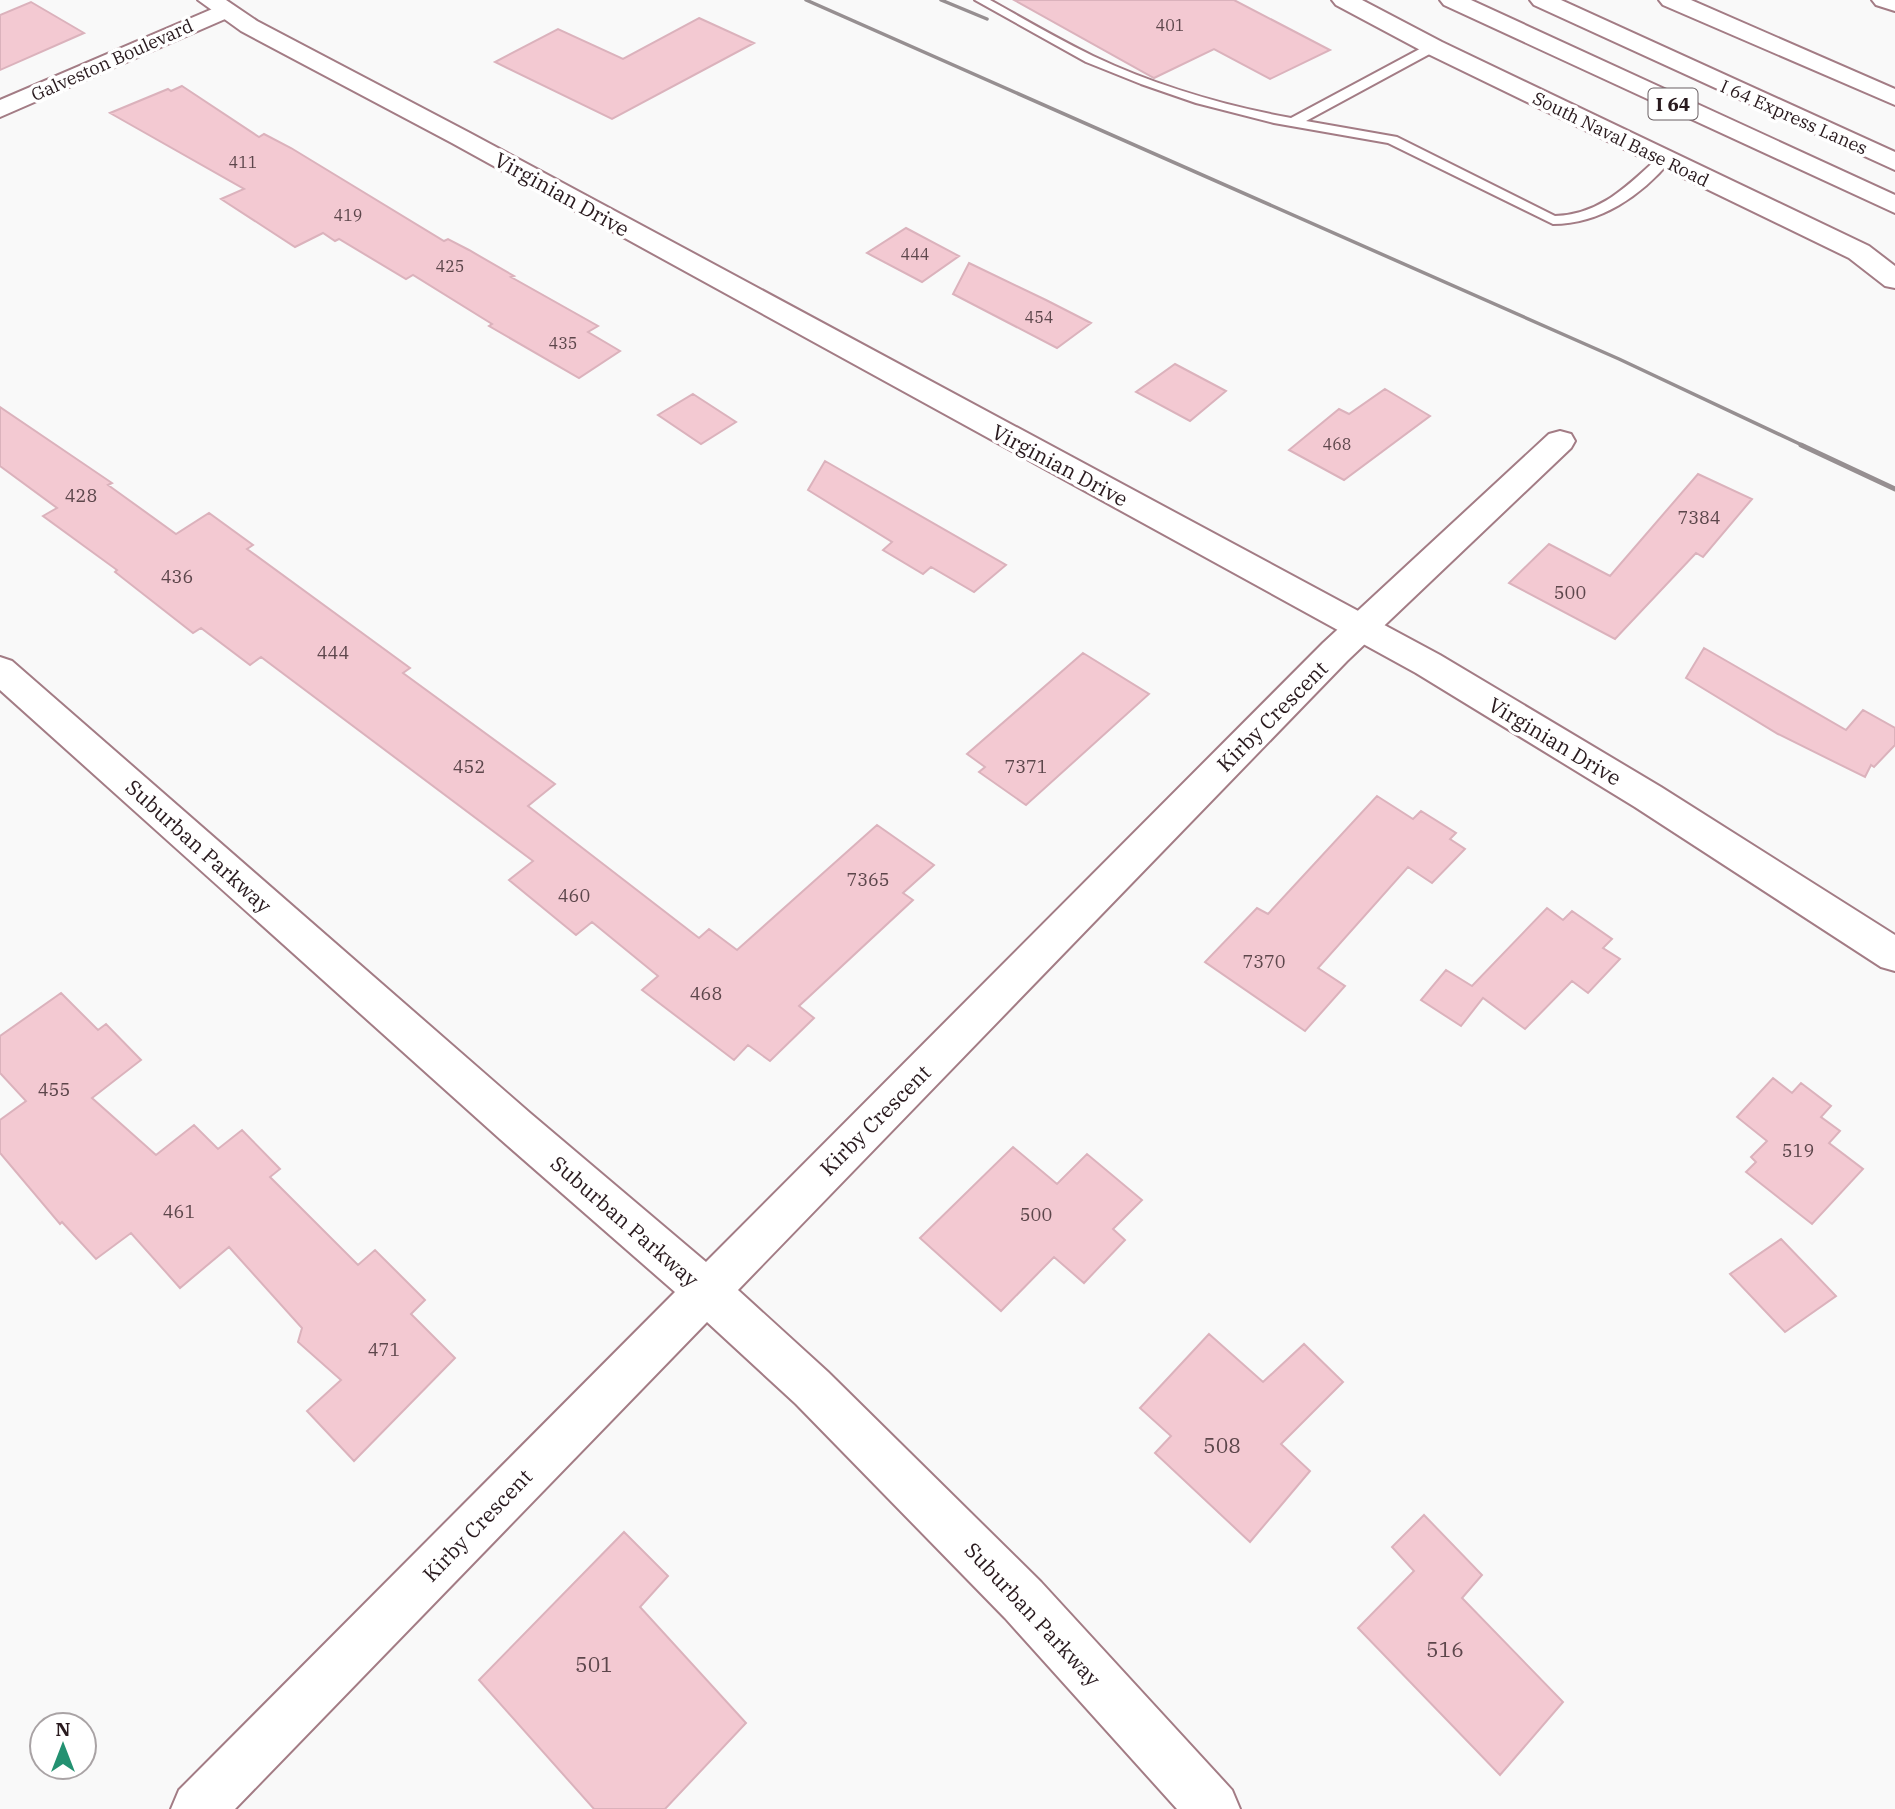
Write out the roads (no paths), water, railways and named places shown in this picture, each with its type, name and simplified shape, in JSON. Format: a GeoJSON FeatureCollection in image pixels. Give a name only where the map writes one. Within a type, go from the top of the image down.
{"type":"FeatureCollection","features":[{"type":"Feature","properties":{"kind":"main road","name":"South Naval Base Road"},"geometry":{"type":"LineString","coordinates":[[1344,0],[1433,47],[1859,252],[1895,280]]}},
{"type":"Feature","properties":{"kind":"main road","name":"I 64"},"geometry":{"type":"LineString","coordinates":[[1452,0],[1895,205]]}},
{"type":"Feature","properties":{"kind":"main road","name":"I 64 Express Lanes"},"geometry":{"type":"LineString","coordinates":[[1542,0],[1616,37],[1895,162]]}},
{"type":"Feature","properties":{"kind":"main road"},"geometry":{"type":"LineString","coordinates":[[1671,0],[1895,98]]}},
{"type":"Feature","properties":{"kind":"main road"},"geometry":{"type":"LineString","coordinates":[[1884,0],[1895,4]]}},
{"type":"Feature","properties":{"kind":"main road","name":"Galveston Boulevard"},"geometry":{"type":"LineString","coordinates":[[0,109],[217,5]]}},
{"type":"Feature","properties":{"kind":"main road","name":"Virginian Drive"},"geometry":{"type":"LineString","coordinates":[[217,5],[1428,664],[1648,797],[1895,955]]}},
{"type":"Feature","properties":{"kind":"main road","name":"Kirby Crescent"},"geometry":{"type":"LineString","coordinates":[[198,1809],[1361,628],[1560,441]]}},
{"type":"Feature","properties":{"kind":"main road","name":"Suburban Parkway"},"geometry":{"type":"LineString","coordinates":[[0,670],[515,1126],[706,1291],[811,1388],[1023,1600],[1213,1809]]}},
{"type":"Feature","properties":{"kind":"lane"},"geometry":{"type":"LineString","coordinates":[[981,0],[1090,58],[1145,81],[1200,100],[1292,123],[1392,141],[1436,160],[1534,213],[1553,220],[1572,222],[1591,218],[1625,194],[1664,160]]}},
{"type":"Feature","properties":{"kind":"lane"},"geometry":{"type":"LineString","coordinates":[[1292,123],[1433,47]]}},
{"type":"Feature","properties":{"kind":"railway"},"geometry":{"type":"LineString","coordinates":[[806,0],[1619,359],[1804,446]]}},
{"type":"Feature","properties":{"kind":"railway"},"geometry":{"type":"LineString","coordinates":[[941,0],[987,19]]}},
{"type":"Feature","properties":{"kind":"railway"},"geometry":{"type":"LineString","coordinates":[[1801,445],[1895,489]]}}]}
